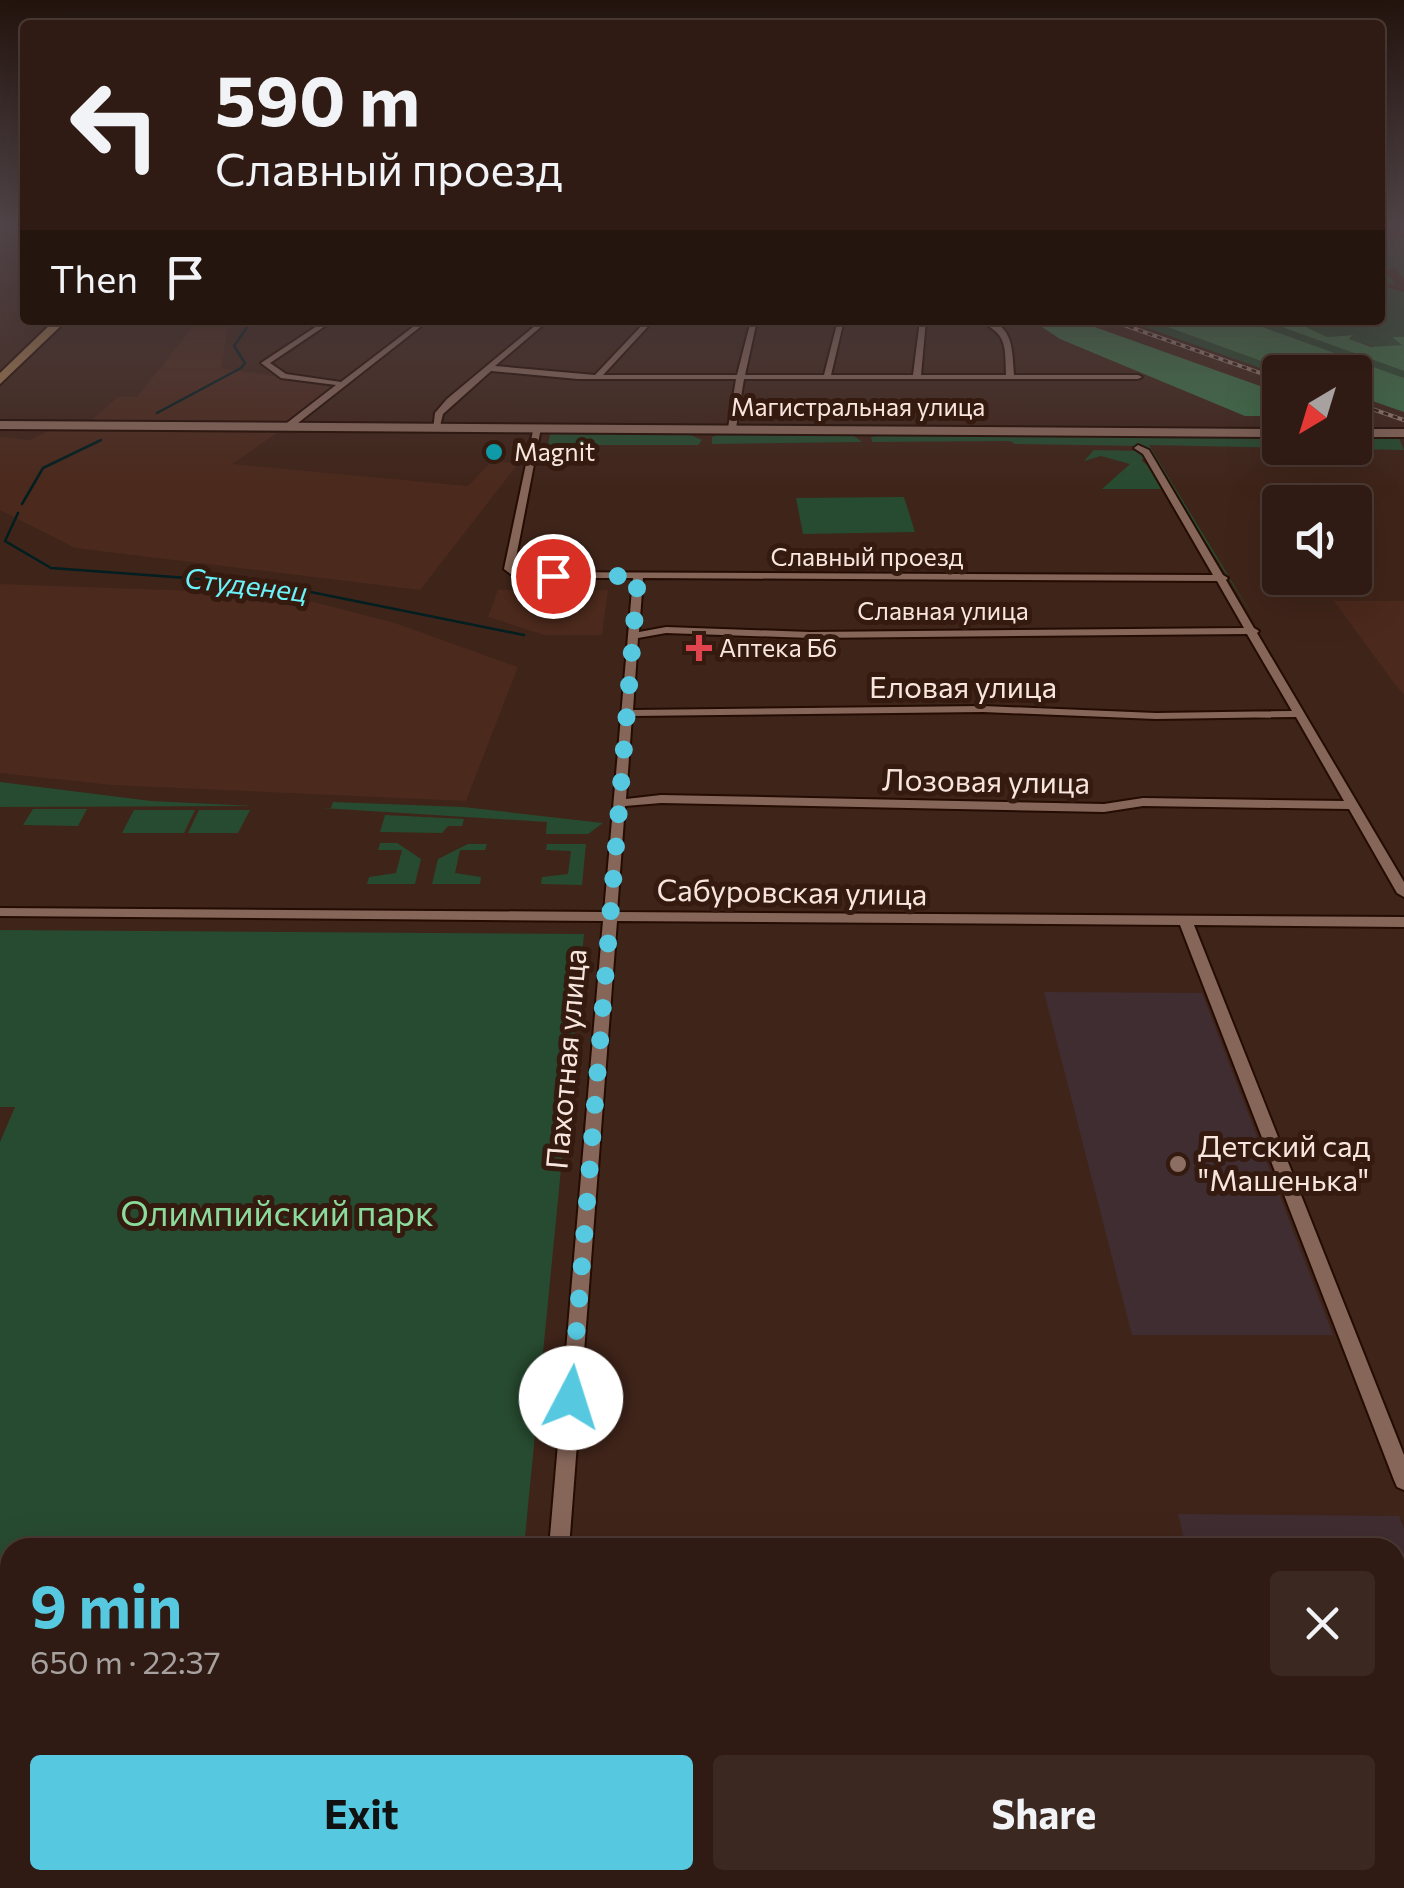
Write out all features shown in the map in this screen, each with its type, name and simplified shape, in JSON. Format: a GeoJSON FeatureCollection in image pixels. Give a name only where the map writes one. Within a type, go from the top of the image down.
{"type":"FeatureCollection","features":[{"type":"Feature","properties":{"kind":"main road"},"geometry":{"type":"LineString","coordinates":[[0,380],[56,325]]}},
{"type":"Feature","properties":{"kind":"main road","name":"Магистральная улица"},"geometry":{"type":"LineString","coordinates":[[4,427],[732,425],[1262,432]]}},
{"type":"Feature","properties":{"kind":"main road"},"geometry":{"type":"LineString","coordinates":[[1372,434],[1404,434]]}},
{"type":"Feature","properties":{"kind":"street"},"geometry":{"type":"LineString","coordinates":[[323,325],[264,363],[284,376],[343,384]]}},
{"type":"Feature","properties":{"kind":"street"},"geometry":{"type":"LineString","coordinates":[[286,428],[420,325]]}},
{"type":"Feature","properties":{"kind":"street"},"geometry":{"type":"LineString","coordinates":[[436,428],[439,413],[540,325]]}},
{"type":"Feature","properties":{"kind":"street"},"geometry":{"type":"LineString","coordinates":[[596,377],[646,325]]}},
{"type":"Feature","properties":{"kind":"street"},"geometry":{"type":"LineString","coordinates":[[732,425],[739,412],[740,355],[752,325]]}},
{"type":"Feature","properties":{"kind":"street"},"geometry":{"type":"LineString","coordinates":[[827,376],[840,325]]}},
{"type":"Feature","properties":{"kind":"street"},"geometry":{"type":"LineString","coordinates":[[918,376],[922,325]]}},
{"type":"Feature","properties":{"kind":"street"},"geometry":{"type":"LineString","coordinates":[[999,325],[1006,333],[1010,376]]}},
{"type":"Feature","properties":{"kind":"street"},"geometry":{"type":"LineString","coordinates":[[1114,364],[1124,377]]}},
{"type":"Feature","properties":{"kind":"street"},"geometry":{"type":"LineString","coordinates":[[488,368],[596,377],[1138,377]]}},
{"type":"Feature","properties":{"kind":"street","name":"Славный проезд"},"geometry":{"type":"LineString","coordinates":[[537,428],[509,570],[512,574],[1223,578]]}},
{"type":"Feature","properties":{"kind":"street"},"geometry":{"type":"LineString","coordinates":[[1138,448],[1146,452],[1223,578],[1404,893]]}},
{"type":"Feature","properties":{"kind":"street","name":"Пахотная улица"},"geometry":{"type":"LineString","coordinates":[[559,1538],[638,576]]}},
{"type":"Feature","properties":{"kind":"street","name":"Славная улица"},"geometry":{"type":"LineString","coordinates":[[633,636],[666,630],[810,635],[1254,631]]}},
{"type":"Feature","properties":{"kind":"street","name":"Еловая улица"},"geometry":{"type":"LineString","coordinates":[[627,713],[984,709],[1156,716],[1300,714]]}},
{"type":"Feature","properties":{"kind":"street","name":"Лозовая улица"},"geometry":{"type":"LineString","coordinates":[[618,803],[660,799],[1104,808],[1161,802],[1354,806]]}},
{"type":"Feature","properties":{"kind":"street","name":"Сабуровская улица"},"geometry":{"type":"LineString","coordinates":[[0,912],[612,914],[747,921],[1404,922]]}},
{"type":"Feature","properties":{"kind":"street"},"geometry":{"type":"LineString","coordinates":[[1185,921],[1404,1480]]}},
{"type":"Feature","properties":{"kind":"shaded area"},"geometry":{"type":"Polygon","coordinates":[[[194,325],[228,325],[221,368],[337,386],[281,425],[90,421],[118,397],[137,397],[194,325]]]}},
{"type":"Feature","properties":{"kind":"shaded area"},"geometry":{"type":"Polygon","coordinates":[[[49,431],[277,433],[232,464],[468,486],[492,461],[518,464],[420,590],[75,548],[0,510],[0,437],[30,440],[49,431]]]}},
{"type":"Feature","properties":{"kind":"shaded area"},"geometry":{"type":"Polygon","coordinates":[[[0,584],[283,594],[395,623],[518,667],[466,801],[111,785],[0,773],[0,584]]]}},
{"type":"Feature","properties":{"kind":"shaded area"},"geometry":{"type":"Polygon","coordinates":[[[498,590],[608,590],[602,635],[544,635],[488,617],[498,590]]]}},
{"type":"Feature","properties":{"kind":"shaded area"},"geometry":{"type":"Polygon","coordinates":[[[1334,601],[1404,601],[1404,695],[1394,683],[1334,601]]]}},
{"type":"Feature","properties":{"kind":"shaded area","name":"Детский сад \"Машенька\""},"geometry":{"type":"Polygon","coordinates":[[[1044,992],[1202,993],[1333,1335],[1132,1335],[1044,992]]]}},
{"type":"Feature","properties":{"kind":"shaded area"},"geometry":{"type":"Polygon","coordinates":[[[1178,1514],[1399,1516],[1404,1529],[1404,1538],[1184,1538],[1178,1514]]]}},
{"type":"Feature","properties":{"kind":"green space"},"geometry":{"type":"Polygon","coordinates":[[[1385,313],[1404,313],[1404,337],[1393,337],[1404,345],[1377,348],[1351,340],[1351,335],[1327,337],[1302,325],[1385,325],[1385,313]]]}},
{"type":"Feature","properties":{"kind":"green space"},"geometry":{"type":"Polygon","coordinates":[[[1031,325],[1089,325],[1262,387],[1262,416],[1245,416],[1031,325]]]}},
{"type":"Feature","properties":{"kind":"green space"},"geometry":{"type":"Polygon","coordinates":[[[1139,325],[1162,325],[1262,361],[1262,369],[1139,325]]]}},
{"type":"Feature","properties":{"kind":"green space"},"geometry":{"type":"Polygon","coordinates":[[[1162,325],[1257,325],[1340,355],[1262,355],[1262,361],[1162,325]]]}},
{"type":"Feature","properties":{"kind":"green space"},"geometry":{"type":"Polygon","coordinates":[[[1257,325],[1276,325],[1359,355],[1340,355],[1257,325]]]}},
{"type":"Feature","properties":{"kind":"green space"},"geometry":{"type":"Polygon","coordinates":[[[1276,325],[1307,325],[1304,326],[1327,337],[1353,335],[1349,339],[1371,347],[1402,345],[1392,337],[1404,337],[1404,371],[1372,360],[1372,355],[1359,355],[1276,325]]]}},
{"type":"Feature","properties":{"kind":"green space"},"geometry":{"type":"Polygon","coordinates":[[[1372,360],[1404,371],[1404,378],[1372,366],[1372,360]]]}},
{"type":"Feature","properties":{"kind":"green space"},"geometry":{"type":"Polygon","coordinates":[[[1372,366],[1404,378],[1404,412],[1372,401],[1372,366]]]}},
{"type":"Feature","properties":{"kind":"green space"},"geometry":{"type":"Polygon","coordinates":[[[550,434],[688,434],[702,440],[698,445],[548,445],[550,434]]]}},
{"type":"Feature","properties":{"kind":"green space"},"geometry":{"type":"Polygon","coordinates":[[[853,435],[862,442],[712,444],[712,437],[853,435]]]}},
{"type":"Feature","properties":{"kind":"green space"},"geometry":{"type":"Polygon","coordinates":[[[871,437],[1262,437],[1262,448],[1149,445],[1257,623],[1145,446],[1010,441],[872,442],[871,437]]]}},
{"type":"Feature","properties":{"kind":"green space"},"geometry":{"type":"Polygon","coordinates":[[[1372,438],[1399,438],[1404,450],[1372,449],[1372,438]]]}},
{"type":"Feature","properties":{"kind":"green space"},"geometry":{"type":"Polygon","coordinates":[[[1094,450],[1141,451],[1146,458],[1141,460],[1154,471],[1163,489],[1102,489],[1130,464],[1101,456],[1084,461],[1094,450]]]}},
{"type":"Feature","properties":{"kind":"green space"},"geometry":{"type":"Polygon","coordinates":[[[904,497],[915,532],[803,534],[796,498],[904,497]]]}},
{"type":"Feature","properties":{"kind":"green space"},"geometry":{"type":"Polygon","coordinates":[[[0,782],[151,801],[254,806],[0,807],[0,782]]]}},
{"type":"Feature","properties":{"kind":"green space"},"geometry":{"type":"Polygon","coordinates":[[[333,802],[463,807],[603,823],[588,834],[546,834],[547,822],[322,808],[331,808],[333,802]]]}},
{"type":"Feature","properties":{"kind":"green space"},"geometry":{"type":"Polygon","coordinates":[[[33,809],[87,809],[78,826],[23,825],[33,809]]]}},
{"type":"Feature","properties":{"kind":"green space"},"geometry":{"type":"Polygon","coordinates":[[[134,810],[195,810],[184,833],[122,833],[134,810]]]}},
{"type":"Feature","properties":{"kind":"green space"},"geometry":{"type":"Polygon","coordinates":[[[199,810],[250,810],[238,833],[188,833],[199,810]]]}},
{"type":"Feature","properties":{"kind":"green space"},"geometry":{"type":"Polygon","coordinates":[[[385,815],[464,819],[462,826],[448,826],[442,833],[380,832],[385,815]]]}},
{"type":"Feature","properties":{"kind":"green space"},"geometry":{"type":"Polygon","coordinates":[[[380,843],[397,843],[421,859],[415,884],[367,884],[369,877],[396,873],[402,850],[378,850],[380,843]]]}},
{"type":"Feature","properties":{"kind":"green space"},"geometry":{"type":"Polygon","coordinates":[[[468,844],[487,844],[485,850],[460,850],[455,873],[481,877],[480,884],[432,884],[438,859],[468,844]]]}},
{"type":"Feature","properties":{"kind":"green space"},"geometry":{"type":"Polygon","coordinates":[[[547,844],[586,844],[582,885],[541,884],[542,877],[568,874],[571,851],[546,850],[547,844]]]}},
{"type":"Feature","properties":{"kind":"green space","name":"Олимпийский парк"},"geometry":{"type":"Polygon","coordinates":[[[0,930],[584,934],[525,1538],[0,1538],[0,1142],[15,1107],[0,1107],[0,930]]]}},
{"type":"Feature","properties":{"kind":"waterway","name":"Студенец"},"geometry":{"type":"LineString","coordinates":[[157,413],[241,368],[245,363],[234,346],[249,325]]}},
{"type":"Feature","properties":{"kind":"waterway","name":"Студенец"},"geometry":{"type":"LineString","coordinates":[[22,504],[43,468],[101,440]]}},
{"type":"Feature","properties":{"kind":"waterway","name":"Студенец"},"geometry":{"type":"LineString","coordinates":[[18,513],[5,541],[51,568],[271,584],[524,635]]}},
{"type":"Feature","properties":{"kind":"railway"},"geometry":{"type":"LineString","coordinates":[[1124,325],[1262,374]]}},
{"type":"Feature","properties":{"kind":"railway"},"geometry":{"type":"LineString","coordinates":[[1372,409],[1404,420]]}},
{"type":"Feature","properties":{"kind":"place","name":"Magnit"},"geometry":{"type":"Point","coordinates":[494,452]}},
{"type":"Feature","properties":{"kind":"place","name":"Аптека Б6"},"geometry":{"type":"Point","coordinates":[699,648]}},
{"type":"Feature","properties":{"kind":"place","name":"Детский сад \"Машенька\""},"geometry":{"type":"Point","coordinates":[1178,1164]}},
{"type":"Feature","properties":{"kind":"route"},"geometry":{"type":"LineString","coordinates":[[553,576],[638,576],[571,1398]]}}]}
